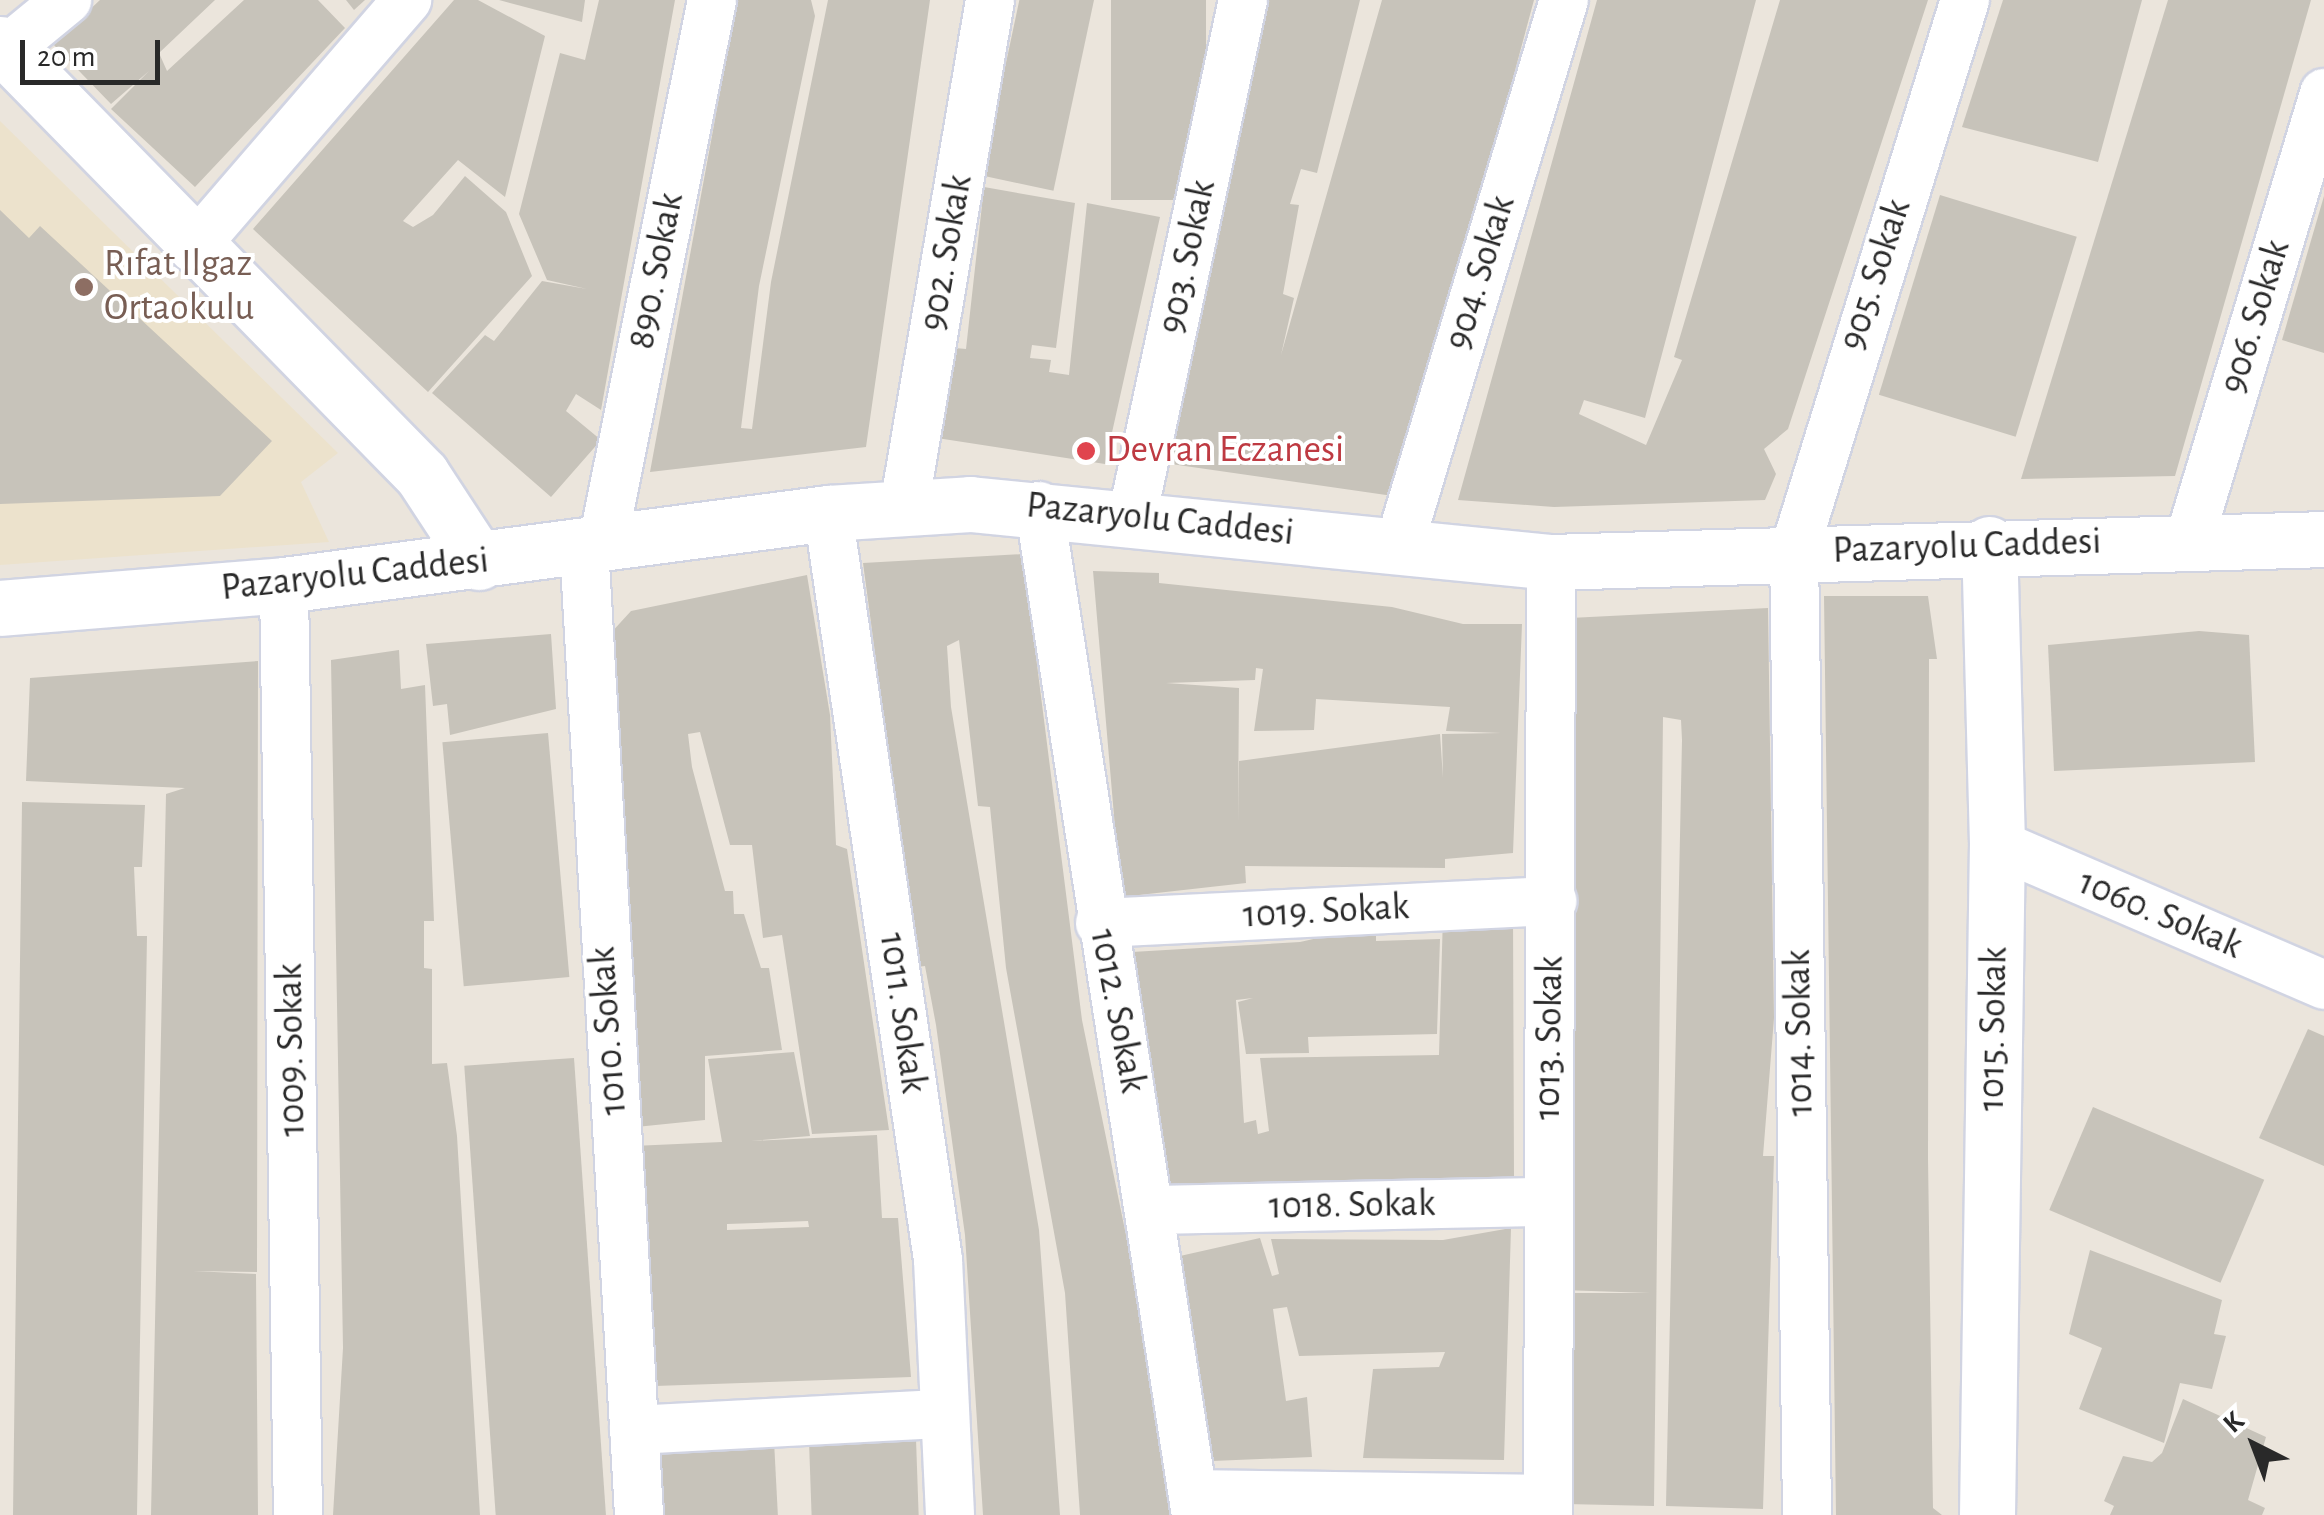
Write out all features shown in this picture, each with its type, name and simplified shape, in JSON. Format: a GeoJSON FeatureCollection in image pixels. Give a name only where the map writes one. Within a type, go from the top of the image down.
{"type":"FeatureCollection","features":[{"type":"Feature","properties":{"kind":"main road"},"geometry":{"type":"LineString","coordinates":[[2,49],[422,475],[478,562]]}},
{"type":"Feature","properties":{"kind":"main road","name":"Pazaryolu Caddesi"},"geometry":{"type":"LineString","coordinates":[[0,608],[284,585],[828,513],[904,507],[1038,506],[1133,514],[1551,562],[1989,544],[2324,540]]}},
{"type":"Feature","properties":{"kind":"main road","name":"1015. Sokak"},"geometry":{"type":"LineString","coordinates":[[1987,1515],[1997,844],[1989,544]]}},
{"type":"Feature","properties":{"kind":"street"},"geometry":{"type":"LineString","coordinates":[[2,49],[67,0]]}},
{"type":"Feature","properties":{"kind":"street"},"geometry":{"type":"LineString","coordinates":[[194,248],[406,0]]}},
{"type":"Feature","properties":{"kind":"street","name":"890. Sokak"},"geometry":{"type":"LineString","coordinates":[[593,544],[712,0]]}},
{"type":"Feature","properties":{"kind":"street","name":"902. Sokak"},"geometry":{"type":"LineString","coordinates":[[904,507],[990,0]]}},
{"type":"Feature","properties":{"kind":"street","name":"903. Sokak"},"geometry":{"type":"LineString","coordinates":[[1133,514],[1243,0]]}},
{"type":"Feature","properties":{"kind":"street","name":"904. Sokak"},"geometry":{"type":"LineString","coordinates":[[1399,546],[1564,0]]}},
{"type":"Feature","properties":{"kind":"street","name":"905. Sokak"},"geometry":{"type":"LineString","coordinates":[[1794,552],[1965,0]]}},
{"type":"Feature","properties":{"kind":"street","name":"906. Sokak"},"geometry":{"type":"LineString","coordinates":[[2188,541],[2324,92]]}},
{"type":"Feature","properties":{"kind":"street","name":"1012. Sokak"},"geometry":{"type":"LineString","coordinates":[[1038,506],[1100,923],[1155,1210],[1195,1504]]}},
{"type":"Feature","properties":{"kind":"street","name":"1011. Sokak"},"geometry":{"type":"LineString","coordinates":[[828,513],[938,1260],[950,1515]]}},
{"type":"Feature","properties":{"kind":"street","name":"1010. Sokak"},"geometry":{"type":"LineString","coordinates":[[593,544],[639,1515]]}},
{"type":"Feature","properties":{"kind":"street","name":"1014. Sokak"},"geometry":{"type":"LineString","coordinates":[[1794,552],[1807,1515]]}},
{"type":"Feature","properties":{"kind":"street","name":"1013. Sokak"},"geometry":{"type":"LineString","coordinates":[[1548,1507],[1551,562]]}},
{"type":"Feature","properties":{"kind":"street","name":"1009. Sokak"},"geometry":{"type":"LineString","coordinates":[[284,585],[298,1515]]}},
{"type":"Feature","properties":{"kind":"street","name":"1060. Sokak"},"geometry":{"type":"LineString","coordinates":[[1997,844],[2324,985]]}},
{"type":"Feature","properties":{"kind":"street","name":"1019. Sokak"},"geometry":{"type":"LineString","coordinates":[[1100,923],[1552,901]]}},
{"type":"Feature","properties":{"kind":"street","name":"1018. Sokak"},"geometry":{"type":"LineString","coordinates":[[1155,1210],[1548,1202]]}},
{"type":"Feature","properties":{"kind":"street"},"geometry":{"type":"LineString","coordinates":[[634,1430],[944,1414]]}},
{"type":"Feature","properties":{"kind":"street"},"geometry":{"type":"LineString","coordinates":[[1195,1504],[1548,1507]]}},
{"type":"Feature","properties":{"kind":"shaded area","name":"Rıfat Ilgaz Ortaokulu"},"geometry":{"type":"Polygon","coordinates":[[[0,121],[338,453],[301,482],[329,542],[0,565],[0,121]]]}},
{"type":"Feature","properties":{"kind":"building"},"geometry":{"type":"Polygon","coordinates":[[[100,0],[215,0],[159,53],[167,71],[244,0],[318,0],[345,28],[195,187],[111,109],[149,71],[111,104],[53,44],[100,0]]]}},
{"type":"Feature","properties":{"kind":"building"},"geometry":{"type":"Polygon","coordinates":[[[346,0],[365,0],[354,10],[346,0]]]}},
{"type":"Feature","properties":{"kind":"building"},"geometry":{"type":"Polygon","coordinates":[[[454,0],[478,0],[545,36],[505,197],[458,160],[403,221],[413,227],[433,215],[465,176],[506,212],[532,276],[428,392],[253,229],[454,0]]]}},
{"type":"Feature","properties":{"kind":"building"},"geometry":{"type":"Polygon","coordinates":[[[499,0],[585,0],[582,22],[499,0]]]}},
{"type":"Feature","properties":{"kind":"building"},"geometry":{"type":"Polygon","coordinates":[[[599,0],[675,0],[601,410],[576,394],[566,411],[601,440],[551,497],[432,393],[485,335],[494,341],[542,281],[587,289],[547,280],[519,214],[560,53],[585,60],[599,0]]]}},
{"type":"Feature","properties":{"kind":"building"},"geometry":{"type":"Polygon","coordinates":[[[737,0],[811,0],[815,16],[759,286],[741,428],[752,429],[771,282],[828,0],[930,0],[866,447],[650,472],[737,0]]]}},
{"type":"Feature","properties":{"kind":"building"},"geometry":{"type":"Polygon","coordinates":[[[1019,0],[1094,0],[1053,191],[982,176],[1019,0]]]}},
{"type":"Feature","properties":{"kind":"building"},"geometry":{"type":"Polygon","coordinates":[[[1111,0],[1206,0],[1206,200],[1111,200],[1111,0]]]}},
{"type":"Feature","properties":{"kind":"building"},"geometry":{"type":"Polygon","coordinates":[[[1262,0],[1360,0],[1317,173],[1301,169],[1290,204],[1299,205],[1283,294],[1294,298],[1281,355],[1382,0],[1534,0],[1400,497],[1164,463],[1262,0]]]}},
{"type":"Feature","properties":{"kind":"building"},"geometry":{"type":"Polygon","coordinates":[[[1597,0],[1756,0],[1645,418],[1584,400],[1579,414],[1646,445],[1682,360],[1674,357],[1780,0],[1928,0],[1788,429],[1764,449],[1776,474],[1765,500],[1554,507],[1458,500],[1597,0]]]}},
{"type":"Feature","properties":{"kind":"building"},"geometry":{"type":"Polygon","coordinates":[[[2003,0],[2142,0],[2098,162],[1962,127],[2003,0]]]}},
{"type":"Feature","properties":{"kind":"building"},"geometry":{"type":"Polygon","coordinates":[[[2168,0],[2311,0],[2175,476],[2021,479],[2168,0]]]}},
{"type":"Feature","properties":{"kind":"building"},"geometry":{"type":"Polygon","coordinates":[[[984,187],[1075,203],[1056,348],[1032,345],[1030,358],[1051,360],[1049,372],[1069,375],[1087,203],[1160,217],[1105,464],[937,438],[955,348],[966,349],[984,187]]]}},
{"type":"Feature","properties":{"kind":"building"},"geometry":{"type":"Polygon","coordinates":[[[1940,195],[2077,237],[2016,437],[1879,395],[1940,195]]]}},
{"type":"Feature","properties":{"kind":"building"},"geometry":{"type":"Polygon","coordinates":[[[2324,196],[2324,353],[2282,340],[2324,196]]]}},
{"type":"Feature","properties":{"kind":"building"},"geometry":{"type":"Polygon","coordinates":[[[0,210],[29,238],[40,226],[272,441],[220,496],[0,504],[0,210]]]}},
{"type":"Feature","properties":{"kind":"building"},"geometry":{"type":"Polygon","coordinates":[[[1023,554],[1082,1020],[1136,1284],[1170,1515],[1080,1515],[1065,1293],[1006,968],[990,807],[978,806],[959,640],[947,646],[951,707],[1039,1230],[1060,1515],[983,1515],[965,1235],[936,1025],[925,966],[917,967],[863,563],[1023,554]]]}},
{"type":"Feature","properties":{"kind":"building"},"geometry":{"type":"Polygon","coordinates":[[[1093,571],[1159,573],[1159,583],[1392,607],[1463,624],[1522,624],[1513,853],[1445,859],[1445,868],[1245,866],[1246,883],[1121,897],[1093,571]],[[1256,668],[1255,680],[1166,683],[1239,688],[1238,822],[1239,761],[1440,734],[1443,778],[1442,734],[1501,733],[1446,731],[1450,707],[1316,699],[1314,730],[1254,731],[1263,669],[1256,668]]]}},
{"type":"Feature","properties":{"kind":"building"},"geometry":{"type":"Polygon","coordinates":[[[807,575],[830,715],[836,845],[847,849],[889,1130],[812,1134],[782,935],[763,938],[752,845],[730,845],[700,732],[688,734],[692,767],[725,891],[733,891],[734,914],[744,914],[761,968],[769,968],[782,1050],[705,1056],[705,1120],[636,1127],[609,635],[631,611],[807,575]]]}},
{"type":"Feature","properties":{"kind":"building"},"geometry":{"type":"Polygon","coordinates":[[[1824,596],[1928,596],[1937,659],[1929,659],[1928,1158],[1933,1508],[1942,1515],[1836,1515],[1824,596]]]}},
{"type":"Feature","properties":{"kind":"building"},"geometry":{"type":"Polygon","coordinates":[[[1768,608],[1774,1018],[1763,1156],[1774,1156],[1763,1509],[1666,1506],[1682,740],[1681,720],[1663,717],[1654,1506],[1566,1504],[1567,1293],[1650,1293],[1562,1290],[1570,618],[1768,608]]]}},
{"type":"Feature","properties":{"kind":"building"},"geometry":{"type":"Polygon","coordinates":[[[2199,631],[2249,635],[2255,762],[2054,771],[2048,645],[2199,631]]]}},
{"type":"Feature","properties":{"kind":"building"},"geometry":{"type":"Polygon","coordinates":[[[551,634],[556,709],[450,735],[447,704],[433,706],[426,644],[551,634]]]}},
{"type":"Feature","properties":{"kind":"building"},"geometry":{"type":"Polygon","coordinates":[[[399,650],[401,689],[425,685],[434,921],[424,921],[424,968],[432,969],[432,1064],[447,1063],[457,1136],[480,1515],[333,1515],[343,1348],[331,660],[399,650]]]}},
{"type":"Feature","properties":{"kind":"building"},"geometry":{"type":"Polygon","coordinates":[[[258,661],[257,1272],[193,1271],[256,1274],[258,1515],[151,1515],[166,794],[185,788],[26,781],[30,678],[258,661]]]}},
{"type":"Feature","properties":{"kind":"building"},"geometry":{"type":"Polygon","coordinates":[[[548,733],[569,977],[464,986],[442,742],[548,733]]]}},
{"type":"Feature","properties":{"kind":"building"},"geometry":{"type":"Polygon","coordinates":[[[22,802],[145,805],[142,867],[134,867],[137,936],[147,936],[137,1515],[13,1515],[22,802]]]}},
{"type":"Feature","properties":{"kind":"building"},"geometry":{"type":"Polygon","coordinates":[[[1513,912],[1514,1178],[1261,1183],[1173,1200],[1132,952],[1300,942],[1376,925],[1376,941],[1440,939],[1437,1034],[1308,1037],[1309,1053],[1246,1054],[1238,1002],[1253,998],[1236,1000],[1244,1123],[1256,1120],[1258,1134],[1269,1131],[1260,1058],[1439,1055],[1443,915],[1513,912]]]}},
{"type":"Feature","properties":{"kind":"building"},"geometry":{"type":"Polygon","coordinates":[[[2308,1029],[2324,1036],[2324,1166],[2259,1138],[2308,1029]]]}},
{"type":"Feature","properties":{"kind":"building"},"geometry":{"type":"Polygon","coordinates":[[[794,1052],[810,1136],[751,1141],[877,1135],[882,1218],[898,1218],[911,1377],[655,1386],[633,1146],[722,1142],[708,1059],[794,1052]],[[808,1221],[727,1224],[727,1230],[809,1227],[808,1221]]]}},
{"type":"Feature","properties":{"kind":"building"},"geometry":{"type":"Polygon","coordinates":[[[574,1058],[606,1515],[496,1515],[464,1066],[574,1058]]]}},
{"type":"Feature","properties":{"kind":"building"},"geometry":{"type":"Polygon","coordinates":[[[2093,1107],[2264,1180],[2220,1283],[2049,1210],[2093,1107]]]}},
{"type":"Feature","properties":{"kind":"building"},"geometry":{"type":"Polygon","coordinates":[[[1511,1228],[1504,1460],[1363,1458],[1373,1369],[1439,1367],[1445,1352],[1299,1356],[1287,1307],[1273,1309],[1286,1401],[1307,1397],[1312,1457],[1212,1461],[1180,1256],[1260,1238],[1272,1276],[1279,1274],[1271,1239],[1443,1240],[1511,1228]]]}},
{"type":"Feature","properties":{"kind":"building"},"geometry":{"type":"Polygon","coordinates":[[[2090,1250],[2222,1300],[2214,1334],[2226,1336],[2212,1389],[2180,1383],[2164,1443],[2079,1409],[2102,1348],[2069,1334],[2090,1250]]]}},
{"type":"Feature","properties":{"kind":"building"},"geometry":{"type":"Polygon","coordinates":[[[2183,1399],[2266,1437],[2248,1500],[2265,1508],[2262,1515],[2110,1515],[2114,1506],[2104,1501],[2123,1456],[2152,1462],[2162,1453],[2183,1399]]]}},
{"type":"Feature","properties":{"kind":"building"},"geometry":{"type":"Polygon","coordinates":[[[916,1439],[919,1515],[812,1515],[809,1443],[916,1439]]]}},
{"type":"Feature","properties":{"kind":"building"},"geometry":{"type":"Polygon","coordinates":[[[774,1441],[778,1515],[659,1515],[655,1447],[774,1441]]]}},
{"type":"Feature","properties":{"kind":"place","name":"Rıfat Ilgaz Ortaokulu"},"geometry":{"type":"Point","coordinates":[84,287]}},
{"type":"Feature","properties":{"kind":"place","name":"Devran Eczanesi"},"geometry":{"type":"Point","coordinates":[1086,451]}}]}
